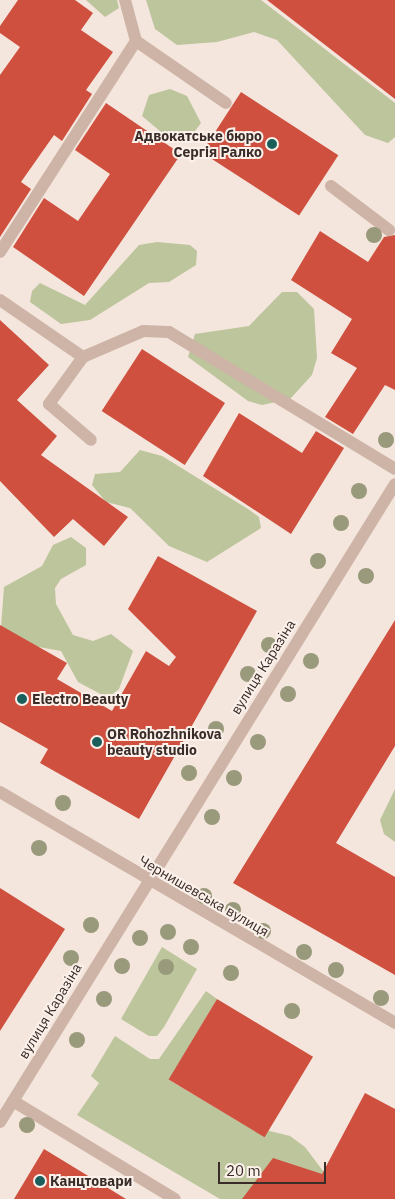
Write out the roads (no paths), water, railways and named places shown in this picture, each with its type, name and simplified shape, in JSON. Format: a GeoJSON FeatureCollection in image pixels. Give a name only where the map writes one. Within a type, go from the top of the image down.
{"type":"FeatureCollection","features":[{"type":"Feature","properties":{"kind":"street"},"geometry":{"type":"LineString","coordinates":[[124,0],[136,41],[226,103]]}},
{"type":"Feature","properties":{"kind":"street"},"geometry":{"type":"LineString","coordinates":[[0,252],[136,41]]}},
{"type":"Feature","properties":{"kind":"street"},"geometry":{"type":"LineString","coordinates":[[331,186],[389,230]]}},
{"type":"Feature","properties":{"kind":"street"},"geometry":{"type":"LineString","coordinates":[[0,300],[83,357]]}},
{"type":"Feature","properties":{"kind":"street"},"geometry":{"type":"LineString","coordinates":[[91,440],[49,404],[83,357],[143,331],[169,332],[395,469]]}},
{"type":"Feature","properties":{"kind":"street","name":"вулиця Каразіна"},"geometry":{"type":"LineString","coordinates":[[0,1122],[146,881],[395,484]]}},
{"type":"Feature","properties":{"kind":"street","name":"Чернишевська вулиця"},"geometry":{"type":"LineString","coordinates":[[0,792],[146,881],[395,1023]]}},
{"type":"Feature","properties":{"kind":"street"},"geometry":{"type":"LineString","coordinates":[[13,1101],[175,1199]]}},
{"type":"Feature","properties":{"kind":"place","name":"Адвокатське бюро Сергія Ралко"},"geometry":{"type":"Point","coordinates":[272,144]}},
{"type":"Feature","properties":{"kind":"place","name":"Electro Beauty"},"geometry":{"type":"Point","coordinates":[22,699]}},
{"type":"Feature","properties":{"kind":"place","name":"OR Rohozhnikova beauty studio"},"geometry":{"type":"Point","coordinates":[97,742]}},
{"type":"Feature","properties":{"kind":"place","name":"Канцтовари"},"geometry":{"type":"Point","coordinates":[40,1181]}}]}
